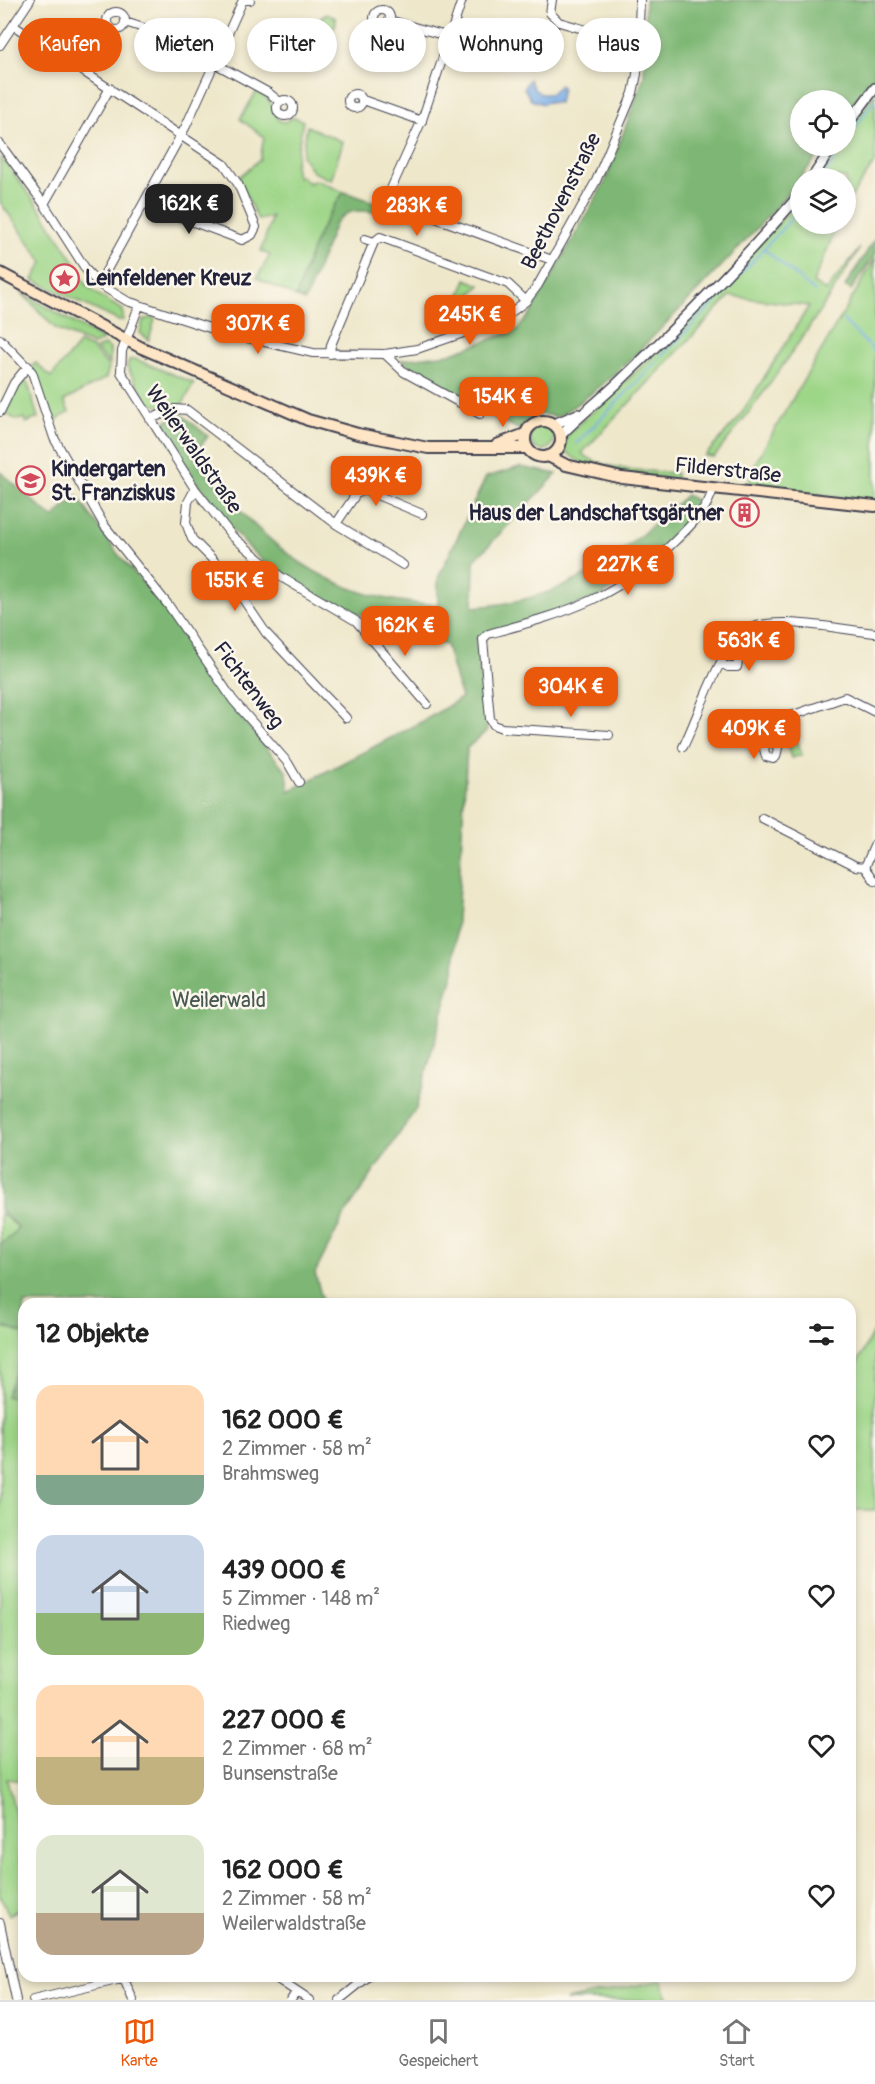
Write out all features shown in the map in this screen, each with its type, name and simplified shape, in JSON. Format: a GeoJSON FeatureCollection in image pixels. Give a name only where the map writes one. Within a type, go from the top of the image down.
{"type":"FeatureCollection","features":[{"type":"Feature","properties":{"kind":"main road"},"geometry":{"type":"LineString","coordinates":[[0,273],[126,340],[278,408],[332,427],[428,448],[464,450],[490,447],[527,448]]}},
{"type":"Feature","properties":{"kind":"main road"},"geometry":{"type":"LineString","coordinates":[[538,421],[554,424],[561,435],[559,448],[548,456],[536,456],[527,448],[525,435],[530,426],[538,421]]}},
{"type":"Feature","properties":{"kind":"main road"},"geometry":{"type":"LineString","coordinates":[[490,447],[525,435]]}},
{"type":"Feature","properties":{"kind":"main road"},"geometry":{"type":"LineString","coordinates":[[559,448],[578,468]]}},
{"type":"Feature","properties":{"kind":"main road","name":"Filderstraße"},"geometry":{"type":"LineString","coordinates":[[548,456],[578,468],[622,478],[875,506]]}},
{"type":"Feature","properties":{"kind":"street"},"geometry":{"type":"LineString","coordinates":[[0,45],[30,0]]}},
{"type":"Feature","properties":{"kind":"street"},"geometry":{"type":"LineString","coordinates":[[235,19],[243,0],[250,0]]}},
{"type":"Feature","properties":{"kind":"street"},"geometry":{"type":"LineString","coordinates":[[456,18],[462,0]]}},
{"type":"Feature","properties":{"kind":"street"},"geometry":{"type":"LineString","coordinates":[[552,0],[550,13],[559,22],[576,27]]}},
{"type":"Feature","properties":{"kind":"street","name":"Beethovenstraße"},"geometry":{"type":"LineString","coordinates":[[639,18],[640,0]]}},
{"type":"Feature","properties":{"kind":"street"},"geometry":{"type":"LineString","coordinates":[[125,22],[134,25]]}},
{"type":"Feature","properties":{"kind":"street"},"geometry":{"type":"LineString","coordinates":[[14,26],[214,156],[232,173],[256,222],[252,235],[242,240],[145,204]]}},
{"type":"Feature","properties":{"kind":"street"},"geometry":{"type":"LineString","coordinates":[[0,144],[44,204],[87,271],[99,284],[182,135],[212,72]]}},
{"type":"Feature","properties":{"kind":"street"},"geometry":{"type":"LineString","coordinates":[[231,72],[269,93],[280,102]]}},
{"type":"Feature","properties":{"kind":"street"},"geometry":{"type":"LineString","coordinates":[[438,72],[422,121],[386,200],[552,260]]}},
{"type":"Feature","properties":{"kind":"street","name":"Beethovenstraße"},"geometry":{"type":"LineString","coordinates":[[99,284],[113,294],[139,306],[225,333],[273,345],[330,354],[385,354],[439,343],[482,329],[509,316],[526,301],[552,260],[596,181],[633,93],[638,72]]}},
{"type":"Feature","properties":{"kind":"street"},"geometry":{"type":"LineString","coordinates":[[44,204],[110,88]]}},
{"type":"Feature","properties":{"kind":"street"},"geometry":{"type":"LineString","coordinates":[[856,113],[875,88]]}},
{"type":"Feature","properties":{"kind":"street"},"geometry":{"type":"LineString","coordinates":[[363,100],[422,121]]}},
{"type":"Feature","properties":{"kind":"street"},"geometry":{"type":"LineString","coordinates":[[561,435],[580,413],[633,369],[790,205]]}},
{"type":"Feature","properties":{"kind":"street"},"geometry":{"type":"LineString","coordinates":[[330,354],[331,345],[374,242],[380,237],[491,276],[508,284],[526,301]]}},
{"type":"Feature","properties":{"kind":"street"},"geometry":{"type":"LineString","coordinates":[[365,239],[374,242]]}},
{"type":"Feature","properties":{"kind":"street"},"geometry":{"type":"LineString","coordinates":[[126,340],[139,306]]}},
{"type":"Feature","properties":{"kind":"street","name":"Fichtenweg"},"geometry":{"type":"LineString","coordinates":[[0,339],[28,366],[54,438],[94,510],[177,616],[233,700],[288,763],[299,782]]}},
{"type":"Feature","properties":{"kind":"street","name":"Weilerwaldstraße"},"geometry":{"type":"LineString","coordinates":[[126,340],[120,359],[121,372],[195,489],[227,529],[254,556],[292,585],[341,611],[362,626],[427,704]]}},
{"type":"Feature","properties":{"kind":"street"},"geometry":{"type":"LineString","coordinates":[[385,354],[404,372],[480,414]]}},
{"type":"Feature","properties":{"kind":"street"},"geometry":{"type":"LineString","coordinates":[[0,412],[14,383],[28,366]]}},
{"type":"Feature","properties":{"kind":"street"},"geometry":{"type":"LineString","coordinates":[[150,419],[175,409],[187,410],[336,524],[403,564]]}},
{"type":"Feature","properties":{"kind":"street"},"geometry":{"type":"LineString","coordinates":[[554,424],[580,413]]}},
{"type":"Feature","properties":{"kind":"street"},"geometry":{"type":"LineString","coordinates":[[609,735],[502,728],[494,725],[490,718],[483,639],[488,634],[574,610],[627,582],[659,557],[695,520],[709,502],[713,488]]}},
{"type":"Feature","properties":{"kind":"street"},"geometry":{"type":"LineString","coordinates":[[195,489],[188,502],[186,523],[190,535],[224,571],[266,633],[346,718]]}},
{"type":"Feature","properties":{"kind":"street"},"geometry":{"type":"LineString","coordinates":[[336,524],[356,494],[365,490],[422,514]]}},
{"type":"Feature","properties":{"kind":"street"},"geometry":{"type":"LineString","coordinates":[[683,747],[721,663],[746,630],[772,624],[875,633]]}},
{"type":"Feature","properties":{"kind":"street"},"geometry":{"type":"LineString","coordinates":[[721,663],[728,667],[737,667],[739,658],[731,648]]}},
{"type":"Feature","properties":{"kind":"street"},"geometry":{"type":"LineString","coordinates":[[771,738],[782,717],[845,697],[875,712]]}},
{"type":"Feature","properties":{"kind":"street"},"geometry":{"type":"LineString","coordinates":[[762,818],[856,866],[865,867],[875,881]]}},
{"type":"Feature","properties":{"kind":"street"},"geometry":{"type":"LineString","coordinates":[[865,867],[875,844]]}},
{"type":"Feature","properties":{"kind":"street"},"geometry":{"type":"LineString","coordinates":[[0,1923],[16,2000]]}},
{"type":"Feature","properties":{"kind":"street"},"geometry":{"type":"LineString","coordinates":[[33,2000],[111,1982]]}},
{"type":"Feature","properties":{"kind":"street"},"geometry":{"type":"LineString","coordinates":[[125,1982],[133,2000]]}},
{"type":"Feature","properties":{"kind":"street"},"geometry":{"type":"LineString","coordinates":[[282,1982],[309,2000]]}},
{"type":"Feature","properties":{"kind":"street"},"geometry":{"type":"LineString","coordinates":[[339,2000],[357,1982]]}},
{"type":"Feature","properties":{"kind":"street"},"geometry":{"type":"LineString","coordinates":[[291,2000],[296,1992]]}},
{"type":"Feature","properties":{"kind":"green space"},"geometry":{"type":"Polygon","coordinates":[[[645,0],[875,0],[875,82],[856,104],[856,90],[790,90],[790,156],[817,156],[809,167],[790,168],[790,190],[720,267],[608,380],[557,417],[535,415],[527,420],[520,430],[460,400],[400,360],[449,354],[517,330],[531,313],[606,180],[644,72],[661,72],[661,18],[645,18],[645,0]]]}},
{"type":"Feature","properties":{"kind":"green space"},"geometry":{"type":"Polygon","coordinates":[[[328,14],[335,18],[321,18],[328,14]]]}},
{"type":"Feature","properties":{"kind":"green space"},"geometry":{"type":"Polygon","coordinates":[[[257,91],[269,100],[278,120],[285,122],[294,117],[303,121],[295,165],[297,177],[301,176],[309,183],[316,180],[344,192],[315,242],[296,297],[257,278],[270,255],[261,251],[272,216],[258,220],[238,178],[260,159],[264,137],[240,119],[257,91]]]}},
{"type":"Feature","properties":{"kind":"green space"},"geometry":{"type":"Polygon","coordinates":[[[875,94],[875,162],[856,190],[856,168],[823,168],[831,156],[856,156],[856,119],[875,94]]]}},
{"type":"Feature","properties":{"kind":"green space"},"geometry":{"type":"Polygon","coordinates":[[[307,126],[343,142],[331,180],[313,172],[302,156],[307,126]]]}},
{"type":"Feature","properties":{"kind":"green space"},"geometry":{"type":"Polygon","coordinates":[[[0,156],[39,207],[78,267],[84,282],[102,298],[123,310],[123,320],[119,321],[33,280],[43,262],[0,202],[0,156]]]}},
{"type":"Feature","properties":{"kind":"green space"},"geometry":{"type":"Polygon","coordinates":[[[344,192],[380,204],[375,212],[348,213],[335,224],[305,301],[296,297],[305,269],[321,229],[344,192]]]}},
{"type":"Feature","properties":{"kind":"green space"},"geometry":{"type":"Polygon","coordinates":[[[790,211],[790,234],[834,234],[813,283],[826,291],[860,248],[790,355],[714,457],[705,456],[738,419],[809,306],[730,296],[582,453],[590,459],[613,467],[676,473],[676,479],[615,472],[572,457],[564,448],[568,434],[663,347],[790,211]]]}},
{"type":"Feature","properties":{"kind":"green space"},"geometry":{"type":"Polygon","coordinates":[[[875,239],[875,255],[851,290],[845,286],[875,239]]]}},
{"type":"Feature","properties":{"kind":"green space"},"geometry":{"type":"Polygon","coordinates":[[[875,259],[875,503],[749,484],[752,469],[875,259]]]}},
{"type":"Feature","properties":{"kind":"green space"},"geometry":{"type":"Polygon","coordinates":[[[466,279],[480,285],[470,295],[458,300],[466,279]]]}},
{"type":"Feature","properties":{"kind":"green space"},"geometry":{"type":"Polygon","coordinates":[[[21,292],[102,341],[93,345],[56,329],[21,292]]]}},
{"type":"Feature","properties":{"kind":"green space"},"geometry":{"type":"Polygon","coordinates":[[[152,317],[155,319],[149,340],[140,333],[143,320],[152,317]]]}},
{"type":"Feature","properties":{"kind":"green space"},"geometry":{"type":"Polygon","coordinates":[[[80,343],[92,348],[109,367],[106,378],[64,401],[69,412],[51,424],[32,365],[36,363],[51,377],[80,343]]]}},
{"type":"Feature","properties":{"kind":"green space"},"geometry":{"type":"Polygon","coordinates":[[[104,345],[110,349],[110,364],[96,349],[104,345]]]}},
{"type":"Feature","properties":{"kind":"green space"},"geometry":{"type":"Polygon","coordinates":[[[135,359],[194,383],[182,405],[163,407],[148,403],[127,367],[129,360],[135,359]]]}},
{"type":"Feature","properties":{"kind":"green space"},"geometry":{"type":"Polygon","coordinates":[[[23,380],[28,384],[38,418],[26,423],[25,418],[17,420],[4,413],[23,380]]]}},
{"type":"Feature","properties":{"kind":"green space","name":"Weilerwald"},"geometry":{"type":"Polygon","coordinates":[[[180,413],[208,436],[193,456],[244,515],[298,561],[328,579],[361,592],[397,601],[438,605],[438,578],[486,477],[520,467],[557,474],[474,561],[473,607],[508,603],[538,596],[590,572],[637,539],[686,495],[706,506],[674,542],[600,597],[476,639],[487,731],[467,748],[454,971],[416,1109],[344,1216],[315,1273],[322,1298],[18,1298],[18,1332],[0,1326],[0,1244],[12,1236],[18,1227],[0,1210],[0,472],[53,518],[77,496],[117,553],[169,613],[234,709],[287,772],[289,791],[425,720],[461,698],[446,645],[379,624],[385,617],[439,629],[438,624],[383,611],[371,618],[323,599],[278,573],[252,551],[226,522],[202,491],[159,425],[180,413]]]}},
{"type":"Feature","properties":{"kind":"green space"},"geometry":{"type":"Polygon","coordinates":[[[542,426],[551,429],[554,438],[551,447],[542,450],[533,447],[530,438],[533,429],[542,426]]]}},
{"type":"Feature","properties":{"kind":"green space"},"geometry":{"type":"Polygon","coordinates":[[[792,723],[802,755],[791,758],[781,726],[792,723]]]}},
{"type":"Feature","properties":{"kind":"green space"},"geometry":{"type":"Polygon","coordinates":[[[0,1213],[18,1227],[12,1236],[0,1244],[0,1213]]]}},
{"type":"Feature","properties":{"kind":"green space"},"geometry":{"type":"Polygon","coordinates":[[[0,1257],[21,1298],[18,1298],[18,1780],[7,1779],[18,1825],[18,1910],[9,1915],[0,1895],[0,1257]]]}},
{"type":"Feature","properties":{"kind":"green space"},"geometry":{"type":"Polygon","coordinates":[[[875,1328],[875,1510],[856,1510],[856,1366],[875,1328]]]}},
{"type":"Feature","properties":{"kind":"green space"},"geometry":{"type":"Polygon","coordinates":[[[18,1366],[18,1400],[6,1396],[18,1366]]]}},
{"type":"Feature","properties":{"kind":"green space"},"geometry":{"type":"Polygon","coordinates":[[[652,1982],[663,1982],[668,2000],[566,2000],[652,1982]]]}},
{"type":"Feature","properties":{"kind":"water"},"geometry":{"type":"Polygon","coordinates":[[[529,79],[534,89],[541,94],[550,94],[560,85],[562,87],[559,103],[546,102],[544,104],[531,100],[524,88],[529,79]]]}},
{"type":"Feature","properties":{"kind":"waterway"},"geometry":{"type":"LineString","coordinates":[[856,126],[875,100]]}},
{"type":"Feature","properties":{"kind":"waterway"},"geometry":{"type":"LineString","coordinates":[[829,168],[837,156]]}},
{"type":"Feature","properties":{"kind":"waterway"},"geometry":{"type":"LineString","coordinates":[[576,444],[720,297],[790,220]]}},
{"type":"Feature","properties":{"kind":"waterway"},"geometry":{"type":"LineString","coordinates":[[763,248],[815,292]]}},
{"type":"Feature","properties":{"kind":"waterway"},"geometry":{"type":"LineString","coordinates":[[843,320],[875,352]]}},
{"type":"Feature","properties":{"kind":"place","name":"Leinfeldener Kreuz"},"geometry":{"type":"Point","coordinates":[64,278]}},
{"type":"Feature","properties":{"kind":"place","name":"Kindergarten St. Franziskus"},"geometry":{"type":"Point","coordinates":[30,481]}},
{"type":"Feature","properties":{"kind":"place","name":"Haus der Landschaftsgärtner"},"geometry":{"type":"Point","coordinates":[745,513]}}]}
